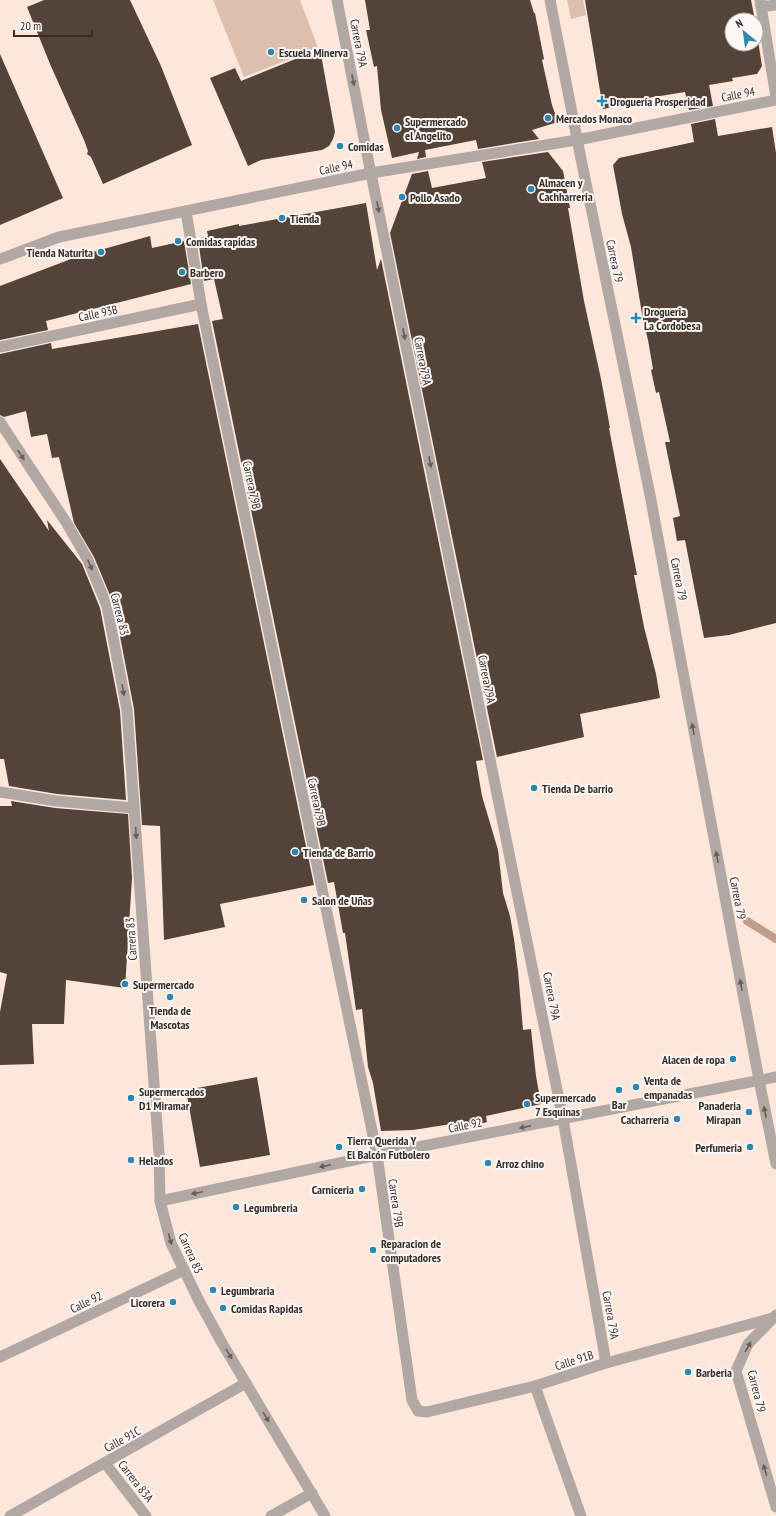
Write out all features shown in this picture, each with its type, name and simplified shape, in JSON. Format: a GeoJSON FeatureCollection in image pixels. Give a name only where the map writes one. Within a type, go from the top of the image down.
{"type":"FeatureCollection","features":[{"type":"Feature","properties":{"kind":"street","name":"Carrera 79A"},"geometry":{"type":"LineString","coordinates":[[337,0],[563,1119],[606,1363]]}},
{"type":"Feature","properties":{"kind":"street","name":"Carrera 79"},"geometry":{"type":"LineString","coordinates":[[550,0],[577,140],[650,495],[776,1164]]}},
{"type":"Feature","properties":{"kind":"street"},"geometry":{"type":"LineString","coordinates":[[776,5],[761,4],[776,98]]}},
{"type":"Feature","properties":{"kind":"street","name":"Calle 94"},"geometry":{"type":"LineString","coordinates":[[0,259],[59,237],[371,173],[577,140],[776,98]]}},
{"type":"Feature","properties":{"kind":"street","name":"Carrera 79B"},"geometry":{"type":"LineString","coordinates":[[186,211],[201,304],[376,1155],[412,1400]]}},
{"type":"Feature","properties":{"kind":"street","name":"Calle 93B"},"geometry":{"type":"LineString","coordinates":[[0,347],[201,304]]}},
{"type":"Feature","properties":{"kind":"street","name":"Carrera 83"},"geometry":{"type":"LineString","coordinates":[[0,422],[66,522],[88,560],[108,606],[127,710],[159,1153],[160,1201],[171,1243],[222,1343],[325,1516]]}},
{"type":"Feature","properties":{"kind":"street"},"geometry":{"type":"LineString","coordinates":[[0,792],[56,801],[134,808]]}},
{"type":"Feature","properties":{"kind":"street","name":"Calle 92"},"geometry":{"type":"LineString","coordinates":[[160,1201],[376,1155],[776,1077]]}},
{"type":"Feature","properties":{"kind":"street","name":"Calle 92"},"geometry":{"type":"LineString","coordinates":[[0,1357],[184,1270]]}},
{"type":"Feature","properties":{"kind":"street","name":"Carrera 79"},"geometry":{"type":"LineString","coordinates":[[775,1317],[748,1344],[736,1371],[776,1507]]}},
{"type":"Feature","properties":{"kind":"street","name":"Calle 91B"},"geometry":{"type":"LineString","coordinates":[[412,1400],[418,1411],[428,1412],[535,1386],[606,1363],[775,1317]]}},
{"type":"Feature","properties":{"kind":"street","name":"Calle 91C"},"geometry":{"type":"LineString","coordinates":[[10,1516],[246,1383]]}},
{"type":"Feature","properties":{"kind":"street"},"geometry":{"type":"LineString","coordinates":[[535,1386],[577,1514]]}},
{"type":"Feature","properties":{"kind":"street","name":"Carrera 83A"},"geometry":{"type":"LineString","coordinates":[[105,1463],[146,1516]]}},
{"type":"Feature","properties":{"kind":"street"},"geometry":{"type":"LineString","coordinates":[[271,1516],[312,1494]]}},
{"type":"Feature","properties":{"kind":"street"},"geometry":{"type":"LineString","coordinates":[[0,1513],[5,1516]]}},
{"type":"Feature","properties":{"kind":"shaded area"},"geometry":{"type":"Polygon","coordinates":[[[213,0],[300,0],[318,48],[244,77],[213,0]]]}},
{"type":"Feature","properties":{"kind":"shaded area"},"geometry":{"type":"Polygon","coordinates":[[[567,0],[583,0],[586,15],[571,19],[567,0]]]}},
{"type":"Feature","properties":{"kind":"building"},"geometry":{"type":"Polygon","coordinates":[[[44,0],[130,0],[161,66],[192,145],[103,184],[91,157],[87,154],[88,151],[84,140],[50,64],[27,7],[44,0]]]}},
{"type":"Feature","properties":{"kind":"building"},"geometry":{"type":"Polygon","coordinates":[[[365,0],[530,0],[535,13],[544,59],[542,60],[552,105],[558,122],[532,130],[539,139],[478,149],[476,140],[425,150],[426,157],[417,159],[419,152],[392,158],[381,110],[377,66],[374,67],[366,30],[370,30],[365,0]]]}},
{"type":"Feature","properties":{"kind":"building"},"geometry":{"type":"Polygon","coordinates":[[[585,0],[751,0],[753,12],[724,12],[724,52],[760,52],[762,66],[757,74],[732,78],[733,81],[709,85],[713,106],[689,110],[685,92],[635,100],[636,102],[603,109],[585,0]]]}},
{"type":"Feature","properties":{"kind":"building"},"geometry":{"type":"Polygon","coordinates":[[[320,49],[335,132],[329,146],[322,150],[261,160],[248,166],[210,78],[235,68],[241,81],[320,49]]]}},
{"type":"Feature","properties":{"kind":"building"},"geometry":{"type":"Polygon","coordinates":[[[0,54],[63,198],[0,225],[0,54]]]}},
{"type":"Feature","properties":{"kind":"building"},"geometry":{"type":"Polygon","coordinates":[[[715,119],[718,136],[772,127],[776,153],[776,623],[729,635],[704,638],[685,540],[677,541],[673,518],[680,516],[665,442],[670,442],[659,392],[656,393],[651,370],[653,369],[631,247],[622,214],[613,165],[619,158],[694,142],[691,124],[715,119]]]}},
{"type":"Feature","properties":{"kind":"building"},"geometry":{"type":"Polygon","coordinates":[[[548,152],[563,171],[584,301],[601,379],[637,575],[634,575],[660,698],[580,714],[584,737],[497,757],[390,233],[412,174],[428,171],[432,188],[486,178],[482,162],[548,152]]]}},
{"type":"Feature","properties":{"kind":"building"},"geometry":{"type":"Polygon","coordinates":[[[366,203],[377,270],[381,259],[483,760],[476,761],[482,796],[498,850],[503,893],[510,916],[514,939],[523,1030],[531,1029],[536,1076],[541,1104],[486,1116],[487,1122],[465,1128],[464,1122],[413,1130],[381,1131],[373,1083],[368,1067],[362,1009],[356,1010],[345,933],[343,933],[334,882],[328,883],[212,321],[223,319],[214,279],[204,281],[198,239],[208,236],[207,231],[239,224],[239,226],[366,203]]]}},
{"type":"Feature","properties":{"kind":"building"},"geometry":{"type":"Polygon","coordinates":[[[150,236],[152,248],[184,241],[191,284],[46,321],[48,330],[0,340],[0,286],[92,251],[93,252],[150,236]]]}},
{"type":"Feature","properties":{"kind":"building"},"geometry":{"type":"Polygon","coordinates":[[[198,324],[314,885],[220,904],[225,927],[164,940],[160,826],[142,825],[134,709],[114,605],[94,557],[74,523],[59,457],[52,458],[47,434],[31,437],[26,411],[4,417],[0,415],[0,354],[51,343],[52,349],[198,324]]]}},
{"type":"Feature","properties":{"kind":"building"},"geometry":{"type":"Polygon","coordinates":[[[0,459],[49,531],[47,520],[82,564],[100,608],[120,711],[126,800],[57,794],[9,786],[4,759],[0,759],[0,459]]]}},
{"type":"Feature","properties":{"kind":"building"},"geometry":{"type":"Polygon","coordinates":[[[11,801],[55,808],[128,814],[132,878],[125,988],[66,980],[64,1024],[32,1024],[34,1064],[0,1065],[0,1012],[7,974],[0,972],[0,806],[12,806],[11,801]]]}},
{"type":"Feature","properties":{"kind":"building"},"geometry":{"type":"Polygon","coordinates":[[[257,1077],[270,1155],[200,1167],[186,1090],[257,1077]]]}},
{"type":"Feature","properties":{"kind":"waterway"},"geometry":{"type":"LineString","coordinates":[[747,921],[776,939]]}},
{"type":"Feature","properties":{"kind":"place","name":"Escuela Minerva"},"geometry":{"type":"Point","coordinates":[271,52]}},
{"type":"Feature","properties":{"kind":"place","name":"Droguería Prosperidad"},"geometry":{"type":"Point","coordinates":[602,101]}},
{"type":"Feature","properties":{"kind":"place","name":"Mercados Monaco"},"geometry":{"type":"Point","coordinates":[548,118]}},
{"type":"Feature","properties":{"kind":"place","name":"Supermercado el Angelito"},"geometry":{"type":"Point","coordinates":[397,128]}},
{"type":"Feature","properties":{"kind":"place","name":"Comidas"},"geometry":{"type":"Point","coordinates":[340,146]}},
{"type":"Feature","properties":{"kind":"place","name":"Almacen y Cachharreria"},"geometry":{"type":"Point","coordinates":[531,189]}},
{"type":"Feature","properties":{"kind":"place","name":"Pollo Asado"},"geometry":{"type":"Point","coordinates":[402,197]}},
{"type":"Feature","properties":{"kind":"place","name":"Tienda"},"geometry":{"type":"Point","coordinates":[282,218]}},
{"type":"Feature","properties":{"kind":"place","name":"Comidas rapidas"},"geometry":{"type":"Point","coordinates":[178,241]}},
{"type":"Feature","properties":{"kind":"place","name":"Tienda Naturita"},"geometry":{"type":"Point","coordinates":[101,252]}},
{"type":"Feature","properties":{"kind":"place","name":"Barbero"},"geometry":{"type":"Point","coordinates":[182,272]}},
{"type":"Feature","properties":{"kind":"place","name":"Drogueria La Cordobesa"},"geometry":{"type":"Point","coordinates":[636,318]}},
{"type":"Feature","properties":{"kind":"place","name":"Tienda De barrio"},"geometry":{"type":"Point","coordinates":[534,788]}},
{"type":"Feature","properties":{"kind":"place","name":"Tienda de Barrio"},"geometry":{"type":"Point","coordinates":[295,852]}},
{"type":"Feature","properties":{"kind":"place","name":"Salon de Uñas"},"geometry":{"type":"Point","coordinates":[304,900]}},
{"type":"Feature","properties":{"kind":"place","name":"Supermercado"},"geometry":{"type":"Point","coordinates":[125,984]}},
{"type":"Feature","properties":{"kind":"place","name":"Tienda de Mascotas"},"geometry":{"type":"Point","coordinates":[170,997]}},
{"type":"Feature","properties":{"kind":"place","name":"Alacen de ropa"},"geometry":{"type":"Point","coordinates":[733,1059]}},
{"type":"Feature","properties":{"kind":"place","name":"Venta de empanadas"},"geometry":{"type":"Point","coordinates":[636,1087]}},
{"type":"Feature","properties":{"kind":"place","name":"Bar"},"geometry":{"type":"Point","coordinates":[619,1090]}},
{"type":"Feature","properties":{"kind":"place","name":"Supermercados D1 Miramar"},"geometry":{"type":"Point","coordinates":[131,1098]}},
{"type":"Feature","properties":{"kind":"place","name":"Supermercado 7 Esquinas"},"geometry":{"type":"Point","coordinates":[527,1104]}},
{"type":"Feature","properties":{"kind":"place","name":"Panaderia Mirapan"},"geometry":{"type":"Point","coordinates":[749,1112]}},
{"type":"Feature","properties":{"kind":"place","name":"Cacharreria"},"geometry":{"type":"Point","coordinates":[677,1119]}},
{"type":"Feature","properties":{"kind":"place","name":"Tierra Querida Y El Balcón Futbolero"},"geometry":{"type":"Point","coordinates":[339,1147]}},
{"type":"Feature","properties":{"kind":"place","name":"Perfumeria"},"geometry":{"type":"Point","coordinates":[750,1147]}},
{"type":"Feature","properties":{"kind":"place","name":"Helados"},"geometry":{"type":"Point","coordinates":[131,1160]}},
{"type":"Feature","properties":{"kind":"place","name":"Arroz chino"},"geometry":{"type":"Point","coordinates":[488,1163]}},
{"type":"Feature","properties":{"kind":"place","name":"Carniceria"},"geometry":{"type":"Point","coordinates":[362,1189]}},
{"type":"Feature","properties":{"kind":"place","name":"Legumbreria"},"geometry":{"type":"Point","coordinates":[236,1207]}},
{"type":"Feature","properties":{"kind":"place","name":"Reparacion de computadores"},"geometry":{"type":"Point","coordinates":[373,1250]}},
{"type":"Feature","properties":{"kind":"place","name":"Legumbraria"},"geometry":{"type":"Point","coordinates":[213,1290]}},
{"type":"Feature","properties":{"kind":"place","name":"Licorera"},"geometry":{"type":"Point","coordinates":[173,1302]}},
{"type":"Feature","properties":{"kind":"place","name":"Comidas Rapidas"},"geometry":{"type":"Point","coordinates":[223,1308]}},
{"type":"Feature","properties":{"kind":"place","name":"Barberia"},"geometry":{"type":"Point","coordinates":[688,1372]}}]}
